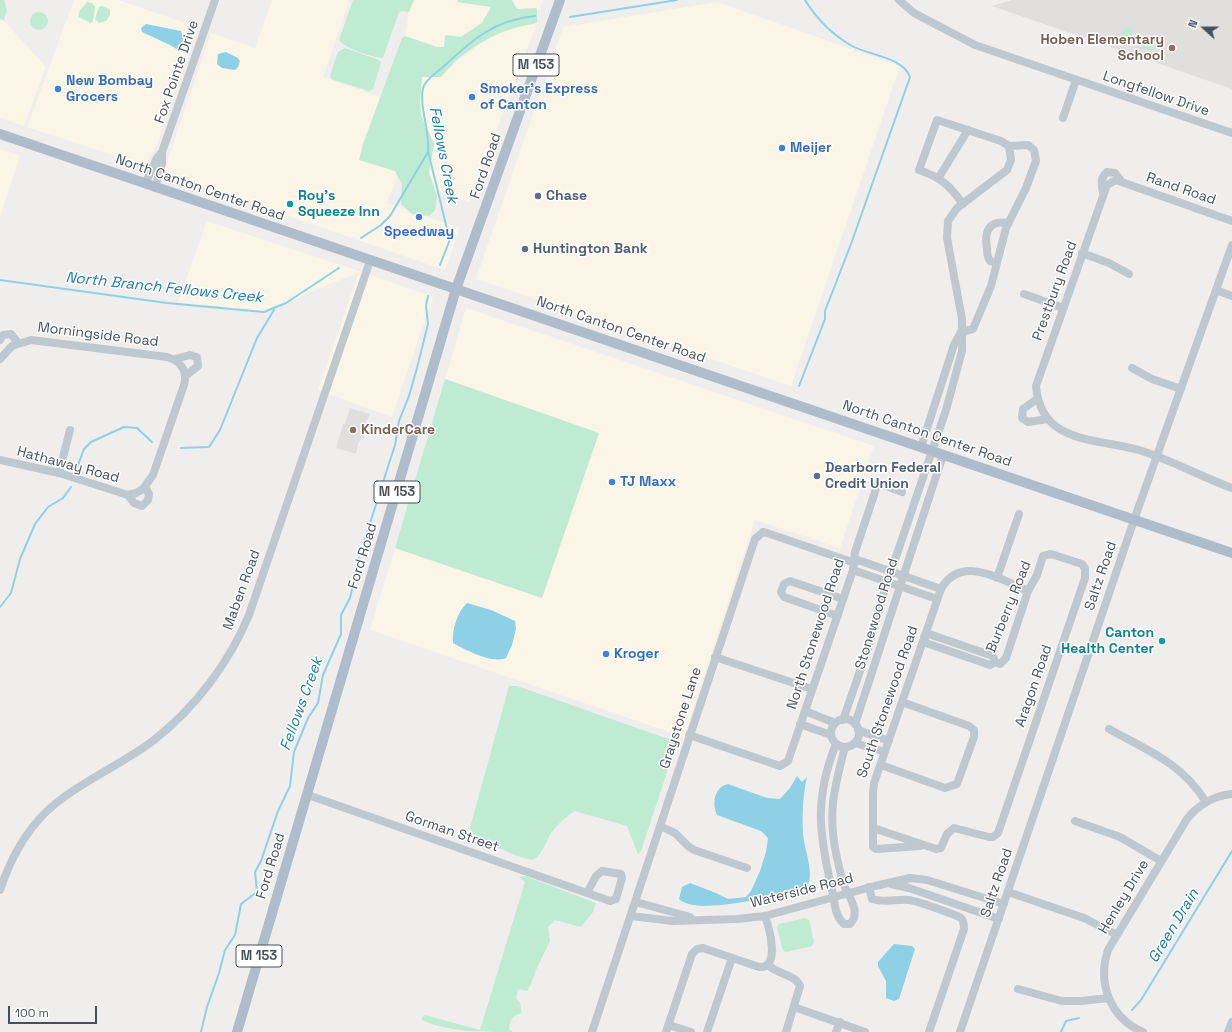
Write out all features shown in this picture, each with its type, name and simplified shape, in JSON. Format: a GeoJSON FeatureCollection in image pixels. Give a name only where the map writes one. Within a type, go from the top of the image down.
{"type":"FeatureCollection","features":[{"type":"Feature","properties":{"kind":"main road","name":"Ford Road"},"geometry":{"type":"LineString","coordinates":[[237,1032],[456,289],[560,0]]}},
{"type":"Feature","properties":{"kind":"main road","name":"North Canton Center Road"},"geometry":{"type":"LineString","coordinates":[[0,134],[155,188],[1232,553]]}},
{"type":"Feature","properties":{"kind":"street","name":"Fox Pointe Drive"},"geometry":{"type":"LineString","coordinates":[[162,152],[215,0]]}},
{"type":"Feature","properties":{"kind":"street","name":"Longfellow Drive"},"geometry":{"type":"LineString","coordinates":[[899,0],[914,13],[975,45],[1232,133]]}},
{"type":"Feature","properties":{"kind":"street"},"geometry":{"type":"LineString","coordinates":[[1063,118],[1076,80]]}},
{"type":"Feature","properties":{"kind":"street"},"geometry":{"type":"LineString","coordinates":[[921,447],[954,345],[961,332],[973,328],[991,286],[1008,223],[1026,188],[1036,156],[1034,150],[1028,145],[1009,146],[1001,141],[937,120],[920,170],[939,177],[950,186],[963,204]]}},
{"type":"Feature","properties":{"kind":"street"},"geometry":{"type":"LineString","coordinates":[[939,177],[968,130]]}},
{"type":"Feature","properties":{"kind":"street","name":"Stonewood Road"},"geometry":{"type":"LineString","coordinates":[[839,721],[868,648],[911,509],[942,422],[962,351],[961,310],[947,228],[952,214],[1007,170],[1011,160],[1009,146]]}},
{"type":"Feature","properties":{"kind":"street"},"geometry":{"type":"LineString","coordinates":[[145,184],[157,158],[162,152]]}},
{"type":"Feature","properties":{"kind":"street"},"geometry":{"type":"LineString","coordinates":[[155,188],[162,164],[162,152]]}},
{"type":"Feature","properties":{"kind":"street","name":"Rand Road"},"geometry":{"type":"LineString","coordinates":[[1107,172],[1114,173],[1122,182]]}},
{"type":"Feature","properties":{"kind":"street","name":"Prestbury Road"},"geometry":{"type":"LineString","coordinates":[[1103,192],[1101,182],[1103,175],[1107,172]]}},
{"type":"Feature","properties":{"kind":"street","name":"Rand Road"},"geometry":{"type":"LineString","coordinates":[[1111,181],[1116,180],[1232,221]]}},
{"type":"Feature","properties":{"kind":"street","name":"Prestbury Road"},"geometry":{"type":"LineString","coordinates":[[1037,399],[1038,378],[1103,192],[1111,181]]}},
{"type":"Feature","properties":{"kind":"street"},"geometry":{"type":"LineString","coordinates":[[996,263],[990,262],[988,258],[985,239],[986,234],[993,224],[999,222],[1008,223]]}},
{"type":"Feature","properties":{"kind":"street","name":"Saltz Road"},"geometry":{"type":"LineString","coordinates":[[960,1032],[1134,520],[1232,245]]}},
{"type":"Feature","properties":{"kind":"street"},"geometry":{"type":"LineString","coordinates":[[1082,253],[1110,263],[1129,274]]}},
{"type":"Feature","properties":{"kind":"street","name":"Maben Road"},"geometry":{"type":"LineString","coordinates":[[0,890],[20,846],[41,817],[63,798],[138,751],[171,726],[201,694],[235,644],[249,615],[370,261]]}},
{"type":"Feature","properties":{"kind":"street"},"geometry":{"type":"LineString","coordinates":[[1216,290],[1232,296]]}},
{"type":"Feature","properties":{"kind":"street"},"geometry":{"type":"LineString","coordinates":[[1024,294],[1063,308]]}},
{"type":"Feature","properties":{"kind":"street","name":"Morningside Road"},"geometry":{"type":"LineString","coordinates":[[0,340],[3,335],[11,334],[18,343]]}},
{"type":"Feature","properties":{"kind":"street","name":"Morningside Road"},"geometry":{"type":"LineString","coordinates":[[0,344],[2,356],[18,343],[40,340],[175,359],[190,355],[197,357]]}},
{"type":"Feature","properties":{"kind":"street","name":"Hathaway Road"},"geometry":{"type":"LineString","coordinates":[[0,460],[59,473],[128,495],[136,493],[145,487],[153,475],[186,376],[198,366],[197,357]]}},
{"type":"Feature","properties":{"kind":"street","name":"Morningside Road"},"geometry":{"type":"LineString","coordinates":[[175,359],[183,368],[186,376]]}},
{"type":"Feature","properties":{"kind":"street"},"geometry":{"type":"LineString","coordinates":[[1132,368],[1152,379],[1180,389]]}},
{"type":"Feature","properties":{"kind":"street"},"geometry":{"type":"LineString","coordinates":[[947,369],[957,372]]}},
{"type":"Feature","properties":{"kind":"street"},"geometry":{"type":"LineString","coordinates":[[1048,419],[1028,422],[1022,418],[1023,409],[1037,399],[1048,419],[1056,428],[1080,438],[1098,443],[1137,449],[1232,488]]}},
{"type":"Feature","properties":{"kind":"street"},"geometry":{"type":"LineString","coordinates":[[931,419],[942,422]]}},
{"type":"Feature","properties":{"kind":"street"},"geometry":{"type":"LineString","coordinates":[[59,473],[70,430]]}},
{"type":"Feature","properties":{"kind":"street","name":"Stonewood Road"},"geometry":{"type":"LineString","coordinates":[[856,727],[899,585],[943,454]]}},
{"type":"Feature","properties":{"kind":"street","name":"North Stonewood Road"},"geometry":{"type":"LineString","coordinates":[[689,735],[780,766],[788,761],[838,616],[854,564],[855,552],[878,483],[902,492]]}},
{"type":"Feature","properties":{"kind":"street","name":"Hathaway Road"},"geometry":{"type":"LineString","coordinates":[[128,495],[134,503],[142,506],[148,500],[149,494],[145,487]]}},
{"type":"Feature","properties":{"kind":"street"},"geometry":{"type":"LineString","coordinates":[[911,509],[923,513]]}},
{"type":"Feature","properties":{"kind":"street"},"geometry":{"type":"LineString","coordinates":[[996,578],[1019,514]]}},
{"type":"Feature","properties":{"kind":"street","name":"Graystone Lane"},"geometry":{"type":"LineString","coordinates":[[592,1032],[755,538],[763,532],[854,564]]}},
{"type":"Feature","properties":{"kind":"street","name":"Aragon Road"},"geometry":{"type":"LineString","coordinates":[[924,846],[939,849],[942,846],[947,834],[954,828],[989,837],[995,836],[999,830],[1086,573],[1082,564],[1051,554],[1046,554],[1042,560]]}},
{"type":"Feature","properties":{"kind":"street","name":"Burberry Road"},"geometry":{"type":"LineString","coordinates":[[924,637],[929,634],[993,656],[997,663],[1006,658],[1028,591],[1037,575],[1042,560]]}},
{"type":"Feature","properties":{"kind":"street"},"geometry":{"type":"LineString","coordinates":[[854,564],[903,574],[941,588],[950,576],[961,570],[972,570],[1028,591]]}},
{"type":"Feature","properties":{"kind":"street"},"geometry":{"type":"LineString","coordinates":[[854,564],[888,582],[937,599]]}},
{"type":"Feature","properties":{"kind":"street"},"geometry":{"type":"LineString","coordinates":[[838,616],[784,597],[781,592],[784,584],[790,581],[843,599]]}},
{"type":"Feature","properties":{"kind":"street","name":"South Stonewood Road"},"geometry":{"type":"LineString","coordinates":[[924,846],[876,849],[873,847],[873,789],[941,588]]}},
{"type":"Feature","properties":{"kind":"street"},"geometry":{"type":"LineString","coordinates":[[716,657],[812,689]]}},
{"type":"Feature","properties":{"kind":"street"},"geometry":{"type":"LineString","coordinates":[[881,765],[945,788],[957,784],[974,737],[974,730],[969,726],[902,702]]}},
{"type":"Feature","properties":{"kind":"street"},"geometry":{"type":"LineString","coordinates":[[805,711],[856,727],[889,741]]}},
{"type":"Feature","properties":{"kind":"street"},"geometry":{"type":"LineString","coordinates":[[839,721],[832,728],[831,735],[836,744],[845,747],[855,743],[885,752]]}},
{"type":"Feature","properties":{"kind":"street"},"geometry":{"type":"LineString","coordinates":[[800,724],[831,735]]}},
{"type":"Feature","properties":{"kind":"street"},"geometry":{"type":"LineString","coordinates":[[855,743],[858,737],[856,727]]}},
{"type":"Feature","properties":{"kind":"street"},"geometry":{"type":"LineString","coordinates":[[1109,730],[1174,765],[1191,781],[1206,802]]}},
{"type":"Feature","properties":{"kind":"street"},"geometry":{"type":"LineString","coordinates":[[836,744],[826,773],[820,816],[825,859],[839,919],[844,924],[850,924],[853,920],[853,903],[844,885],[832,835],[833,794],[845,747]]}},
{"type":"Feature","properties":{"kind":"street","name":"Henley Drive"},"geometry":{"type":"LineString","coordinates":[[1143,1032],[1132,1027],[1121,1018],[1108,998],[1104,983],[1104,966],[1108,950],[1187,818],[1206,802],[1220,796],[1232,794]]}},
{"type":"Feature","properties":{"kind":"street","name":"Gorman Street"},"geometry":{"type":"LineString","coordinates":[[308,795],[587,893],[610,901],[616,899],[622,878],[621,874],[602,871],[596,876],[587,893]]}},
{"type":"Feature","properties":{"kind":"street"},"geometry":{"type":"LineString","coordinates":[[1075,821],[1120,837],[1161,861]]}},
{"type":"Feature","properties":{"kind":"street"},"geometry":{"type":"LineString","coordinates":[[660,826],[675,834],[694,850],[747,868]]}},
{"type":"Feature","properties":{"kind":"street"},"geometry":{"type":"LineString","coordinates":[[873,828],[924,846]]}},
{"type":"Feature","properties":{"kind":"street","name":"Waterside Road"},"geometry":{"type":"LineString","coordinates":[[631,916],[673,920],[698,920],[765,916],[869,887],[910,878],[927,880],[1004,904]]}},
{"type":"Feature","properties":{"kind":"street","name":"Waterside Road"},"geometry":{"type":"LineString","coordinates":[[886,883],[938,897],[999,919]]}},
{"type":"Feature","properties":{"kind":"street"},"geometry":{"type":"LineString","coordinates":[[934,908],[942,885]]}},
{"type":"Feature","properties":{"kind":"street"},"geometry":{"type":"LineString","coordinates":[[869,887],[872,900],[910,900],[961,918],[964,924],[964,929],[929,1032]]}},
{"type":"Feature","properties":{"kind":"street"},"geometry":{"type":"LineString","coordinates":[[1008,892],[1084,918],[1117,934]]}},
{"type":"Feature","properties":{"kind":"street","name":"Waterside Road"},"geometry":{"type":"LineString","coordinates":[[636,902],[698,920]]}},
{"type":"Feature","properties":{"kind":"street"},"geometry":{"type":"LineString","coordinates":[[691,1032],[668,1028],[694,952],[703,948],[759,967],[768,965],[771,960],[772,952],[765,916]]}},
{"type":"Feature","properties":{"kind":"street"},"geometry":{"type":"LineString","coordinates":[[707,1032],[732,958]]}},
{"type":"Feature","properties":{"kind":"street"},"geometry":{"type":"LineString","coordinates":[[768,965],[775,971],[793,977],[799,982],[800,990],[786,1032]]}},
{"type":"Feature","properties":{"kind":"street"},"geometry":{"type":"LineString","coordinates":[[1018,989],[1062,1002],[1081,1002],[1108,998]]}},
{"type":"Feature","properties":{"kind":"street"},"geometry":{"type":"LineString","coordinates":[[794,1007],[865,1032]]}},
{"type":"Feature","properties":{"kind":"street"},"geometry":{"type":"LineString","coordinates":[[836,1032],[840,1022]]}},
{"type":"Feature","properties":{"kind":"street"},"geometry":{"type":"LineString","coordinates":[[1228,1032],[1232,1022]]}},
{"type":"Feature","properties":{"kind":"shaded area"},"geometry":{"type":"Polygon","coordinates":[[[74,0],[118,0],[198,27],[157,145],[145,166],[27,127],[74,0]]]}},
{"type":"Feature","properties":{"kind":"shaded area"},"geometry":{"type":"Polygon","coordinates":[[[272,0],[350,0],[323,77],[381,97],[359,160],[395,171],[397,177],[387,203],[460,228],[445,270],[163,173],[211,33],[255,48],[272,0]]]}},
{"type":"Feature","properties":{"kind":"shaded area"},"geometry":{"type":"Polygon","coordinates":[[[414,0],[458,0],[458,2],[491,7],[482,23],[461,37],[445,35],[445,47],[437,47],[405,36],[409,12],[414,0]]]}},
{"type":"Feature","properties":{"kind":"shaded area"},"geometry":{"type":"Polygon","coordinates":[[[512,0],[543,0],[540,9],[517,9],[512,0]]]}},
{"type":"Feature","properties":{"kind":"shaded area","name":"Hoben Elementary School"},"geometry":{"type":"Polygon","coordinates":[[[1012,0],[1232,0],[1232,89],[992,6],[1012,0]]]}},
{"type":"Feature","properties":{"kind":"shaded area"},"geometry":{"type":"Polygon","coordinates":[[[717,2],[900,66],[791,386],[476,279],[563,27],[717,2]]]}},
{"type":"Feature","properties":{"kind":"shaded area"},"geometry":{"type":"Polygon","coordinates":[[[0,20],[5,22],[46,67],[24,126],[0,118],[0,20]]]}},
{"type":"Feature","properties":{"kind":"shaded area"},"geometry":{"type":"Polygon","coordinates":[[[537,23],[469,202],[435,190],[429,173],[434,144],[421,115],[420,102],[422,77],[450,68],[457,60],[494,35],[510,28],[537,23]]]}},
{"type":"Feature","properties":{"kind":"shaded area"},"geometry":{"type":"Polygon","coordinates":[[[0,149],[20,156],[0,217],[0,149]]]}},
{"type":"Feature","properties":{"kind":"shaded area"},"geometry":{"type":"Polygon","coordinates":[[[207,221],[359,271],[433,297],[392,417],[318,390],[359,272],[264,312],[178,302],[207,221]]]}},
{"type":"Feature","properties":{"kind":"shaded area"},"geometry":{"type":"Polygon","coordinates":[[[466,308],[874,446],[840,548],[755,520],[684,737],[370,630],[395,548],[542,598],[599,433],[445,379],[466,308]]]}},
{"type":"Feature","properties":{"kind":"shaded area","name":"KinderCare"},"geometry":{"type":"Polygon","coordinates":[[[350,408],[370,414],[364,427],[364,439],[362,438],[358,444],[356,454],[336,448],[343,424],[345,424],[350,408]]]}},
{"type":"Feature","properties":{"kind":"green space"},"geometry":{"type":"Polygon","coordinates":[[[0,0],[4,0],[7,10],[4,20],[0,19],[0,0]]]}},
{"type":"Feature","properties":{"kind":"green space"},"geometry":{"type":"Polygon","coordinates":[[[353,0],[414,0],[409,12],[399,12],[383,58],[360,52],[347,46],[339,40],[353,0]]]}},
{"type":"Feature","properties":{"kind":"green space"},"geometry":{"type":"Polygon","coordinates":[[[458,0],[512,0],[517,9],[537,8],[537,23],[504,31],[477,45],[458,59],[441,77],[422,77],[420,102],[421,115],[434,144],[429,173],[437,196],[435,210],[429,216],[412,214],[401,204],[402,184],[395,171],[359,160],[363,144],[402,38],[405,36],[437,47],[444,47],[445,35],[461,37],[482,23],[491,7],[457,2],[458,0]]]}},
{"type":"Feature","properties":{"kind":"green space"},"geometry":{"type":"Polygon","coordinates":[[[87,2],[92,3],[95,7],[93,21],[91,23],[78,17],[80,10],[87,2]]]}},
{"type":"Feature","properties":{"kind":"green space"},"geometry":{"type":"Polygon","coordinates":[[[102,6],[110,9],[110,15],[106,21],[99,23],[95,19],[99,7],[102,6]]]}},
{"type":"Feature","properties":{"kind":"green space"},"geometry":{"type":"Polygon","coordinates":[[[39,12],[45,15],[48,21],[45,27],[39,30],[33,27],[30,21],[33,15],[39,12]]]}},
{"type":"Feature","properties":{"kind":"green space"},"geometry":{"type":"Polygon","coordinates":[[[1126,27],[1132,28],[1130,40],[1120,38],[1126,27]]]}},
{"type":"Feature","properties":{"kind":"green space"},"geometry":{"type":"Polygon","coordinates":[[[1146,39],[1150,39],[1152,40],[1152,48],[1146,49],[1143,46],[1143,42],[1146,39]]]}},
{"type":"Feature","properties":{"kind":"green space"},"geometry":{"type":"Polygon","coordinates":[[[345,48],[379,60],[381,63],[373,89],[369,91],[331,79],[330,76],[338,52],[345,48]]]}},
{"type":"Feature","properties":{"kind":"green space"},"geometry":{"type":"Polygon","coordinates":[[[445,379],[599,433],[542,598],[395,548],[445,379]]]}},
{"type":"Feature","properties":{"kind":"green space"},"geometry":{"type":"Polygon","coordinates":[[[509,686],[517,686],[677,742],[641,851],[638,854],[627,826],[575,811],[565,818],[551,833],[542,851],[533,860],[520,857],[473,837],[470,828],[509,686]]]}},
{"type":"Feature","properties":{"kind":"green space"},"geometry":{"type":"Polygon","coordinates":[[[525,876],[596,903],[593,912],[581,927],[555,920],[548,927],[550,941],[531,984],[527,991],[518,989],[516,998],[520,1003],[522,1013],[516,1015],[511,1020],[509,1029],[513,1032],[454,1029],[442,1027],[422,1020],[422,1017],[425,1015],[480,1030],[525,882],[519,877],[525,876]]]}},
{"type":"Feature","properties":{"kind":"green space"},"geometry":{"type":"Polygon","coordinates":[[[805,918],[809,920],[814,942],[812,946],[786,952],[783,950],[777,928],[779,924],[805,918]]]}},
{"type":"Feature","properties":{"kind":"water"},"geometry":{"type":"Polygon","coordinates":[[[146,24],[181,31],[183,39],[180,51],[142,32],[141,28],[146,24]]]}},
{"type":"Feature","properties":{"kind":"water"},"geometry":{"type":"Polygon","coordinates":[[[226,52],[238,58],[240,61],[235,70],[222,68],[217,64],[218,54],[226,52]]]}},
{"type":"Feature","properties":{"kind":"water"},"geometry":{"type":"Polygon","coordinates":[[[467,603],[491,610],[515,621],[516,629],[512,645],[506,658],[487,658],[453,643],[453,633],[458,616],[460,611],[467,603]]]}},
{"type":"Feature","properties":{"kind":"water"},"geometry":{"type":"Polygon","coordinates":[[[797,776],[802,782],[807,777],[804,797],[803,833],[810,868],[807,888],[760,899],[721,905],[703,906],[689,904],[679,899],[682,887],[690,883],[728,899],[746,897],[751,891],[760,871],[766,852],[768,838],[761,831],[717,815],[715,811],[715,796],[723,786],[728,784],[767,798],[780,799],[790,788],[797,776]]]}},
{"type":"Feature","properties":{"kind":"water"},"geometry":{"type":"Polygon","coordinates":[[[894,944],[912,946],[915,949],[899,999],[894,1001],[886,998],[886,981],[878,966],[878,962],[894,944]]]}},
{"type":"Feature","properties":{"kind":"waterway","name":"Fellows Creek"},"geometry":{"type":"LineString","coordinates":[[570,17],[677,0]]}},
{"type":"Feature","properties":{"kind":"waterway"},"geometry":{"type":"LineString","coordinates":[[799,386],[825,319],[825,311],[851,244],[910,77],[906,70],[893,61],[852,46],[838,37],[820,20],[805,0]]}},
{"type":"Feature","properties":{"kind":"waterway","name":"Fellows Creek"},"geometry":{"type":"LineString","coordinates":[[440,265],[449,242],[449,237],[428,151],[428,135],[422,103],[424,85],[463,49],[484,33],[507,22],[535,16]]}},
{"type":"Feature","properties":{"kind":"waterway","name":"North Branch Fellows Creek"},"geometry":{"type":"LineString","coordinates":[[361,238],[381,225],[390,216],[428,152]]}},
{"type":"Feature","properties":{"kind":"waterway","name":"North Branch Fellows Creek"},"geometry":{"type":"LineString","coordinates":[[0,280],[167,303],[264,312],[286,303],[339,268]]}},
{"type":"Feature","properties":{"kind":"waterway","name":"Fellows Creek"},"geometry":{"type":"LineString","coordinates":[[363,545],[395,445],[399,421],[409,396],[417,368],[428,324],[426,306],[428,296]]}},
{"type":"Feature","properties":{"kind":"waterway"},"geometry":{"type":"LineString","coordinates":[[181,448],[209,447],[220,430],[257,338],[274,310]]}},
{"type":"Feature","properties":{"kind":"waterway"},"geometry":{"type":"LineString","coordinates":[[78,465],[84,449],[91,442],[124,427],[137,428],[152,442]]}},
{"type":"Feature","properties":{"kind":"waterway"},"geometry":{"type":"LineString","coordinates":[[0,607],[11,593],[20,559],[35,524],[48,507],[63,498],[71,487]]}},
{"type":"Feature","properties":{"kind":"waterway","name":"Fellows Creek"},"geometry":{"type":"LineString","coordinates":[[201,1032],[207,1007],[219,973],[225,950],[235,935],[241,904],[257,892],[255,872],[261,861],[278,811],[290,786],[294,752],[308,718],[318,703],[323,675],[341,634],[341,615],[350,598],[359,558]]}},
{"type":"Feature","properties":{"kind":"waterway","name":"Green Drain"},"geometry":{"type":"LineString","coordinates":[[1132,1010],[1141,1000],[1232,851]]}},
{"type":"Feature","properties":{"kind":"waterway","name":"Green Drain"},"geometry":{"type":"LineString","coordinates":[[1061,1032],[1066,1021],[1079,1018]]}},
{"type":"Feature","properties":{"kind":"place","name":"Hoben Elementary School"},"geometry":{"type":"Point","coordinates":[1172,48]}},
{"type":"Feature","properties":{"kind":"place","name":"New Bombay Grocers"},"geometry":{"type":"Point","coordinates":[58,89]}},
{"type":"Feature","properties":{"kind":"place","name":"Smoker's Express of Canton"},"geometry":{"type":"Point","coordinates":[472,97]}},
{"type":"Feature","properties":{"kind":"place","name":"Meijer"},"geometry":{"type":"Point","coordinates":[782,148]}},
{"type":"Feature","properties":{"kind":"place","name":"Chase"},"geometry":{"type":"Point","coordinates":[538,196]}},
{"type":"Feature","properties":{"kind":"place","name":"Roy's Squeeze Inn"},"geometry":{"type":"Point","coordinates":[290,204]}},
{"type":"Feature","properties":{"kind":"place","name":"Speedway"},"geometry":{"type":"Point","coordinates":[419,217]}},
{"type":"Feature","properties":{"kind":"place","name":"Huntington Bank"},"geometry":{"type":"Point","coordinates":[525,249]}},
{"type":"Feature","properties":{"kind":"place","name":"KinderCare"},"geometry":{"type":"Point","coordinates":[353,430]}},
{"type":"Feature","properties":{"kind":"place","name":"Dearborn Federal Credit Union"},"geometry":{"type":"Point","coordinates":[817,476]}},
{"type":"Feature","properties":{"kind":"place","name":"TJ Maxx"},"geometry":{"type":"Point","coordinates":[612,482]}},
{"type":"Feature","properties":{"kind":"place","name":"Canton Health Center"},"geometry":{"type":"Point","coordinates":[1162,641]}},
{"type":"Feature","properties":{"kind":"place","name":"Kroger"},"geometry":{"type":"Point","coordinates":[606,654]}}]}
